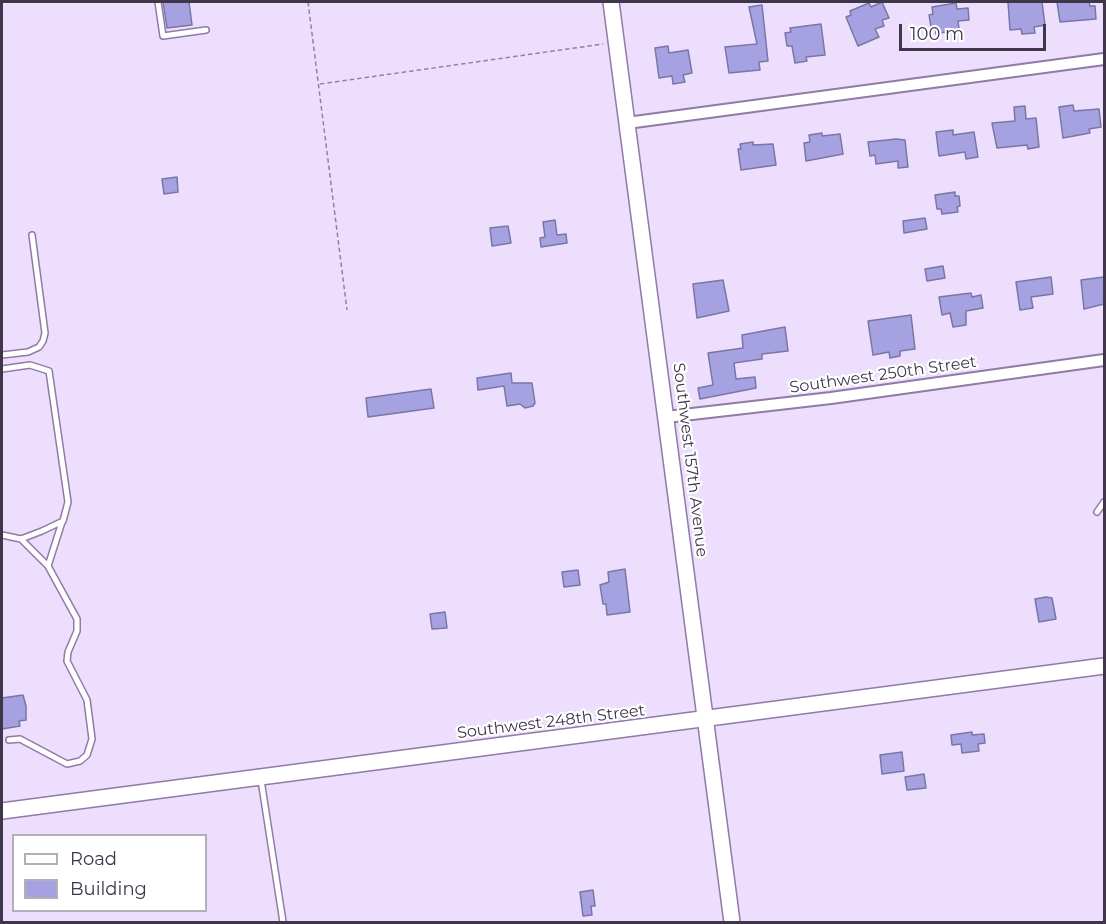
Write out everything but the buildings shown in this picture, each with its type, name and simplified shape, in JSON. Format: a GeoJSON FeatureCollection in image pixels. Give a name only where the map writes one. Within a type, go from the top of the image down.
{"type":"FeatureCollection","features":[{"type":"Feature","properties":{"kind":"street","name":"Southwest 157th Avenue"},"geometry":{"type":"LineString","coordinates":[[611,2],[732,922]]}},
{"type":"Feature","properties":{"kind":"street"},"geometry":{"type":"LineString","coordinates":[[627,123],[1104,59]]}},
{"type":"Feature","properties":{"kind":"street","name":"Southwest 250th Street"},"geometry":{"type":"LineString","coordinates":[[666,417],[1104,360]]}},
{"type":"Feature","properties":{"kind":"street","name":"Southwest 248th Street"},"geometry":{"type":"LineString","coordinates":[[2,812],[1104,666]]}},
{"type":"Feature","properties":{"kind":"lane"},"geometry":{"type":"LineString","coordinates":[[158,2],[163,36],[206,30]]}},
{"type":"Feature","properties":{"kind":"lane"},"geometry":{"type":"LineString","coordinates":[[2,355],[28,352],[39,347],[43,341],[45,333],[32,235]]}},
{"type":"Feature","properties":{"kind":"lane"},"geometry":{"type":"LineString","coordinates":[[2,369],[30,365],[49,370],[68,502],[48,566]]}},
{"type":"Feature","properties":{"kind":"lane"},"geometry":{"type":"LineString","coordinates":[[1097,512],[1104,502]]}},
{"type":"Feature","properties":{"kind":"lane"},"geometry":{"type":"LineString","coordinates":[[21,539],[63,521]]}},
{"type":"Feature","properties":{"kind":"lane"},"geometry":{"type":"LineString","coordinates":[[2,535],[21,539],[48,566],[77,619],[77,631],[68,652],[67,661],[87,700],[92,739],[90,748],[80,761],[67,764],[20,739],[9,740]]}},
{"type":"Feature","properties":{"kind":"lane"},"geometry":{"type":"LineString","coordinates":[[261,778],[283,922]]}},
{"type":"Feature","properties":{"kind":"path"},"geometry":{"type":"LineString","coordinates":[[308,2],[347,310]]}},
{"type":"Feature","properties":{"kind":"path"},"geometry":{"type":"LineString","coordinates":[[319,84],[616,42]]}}]}
